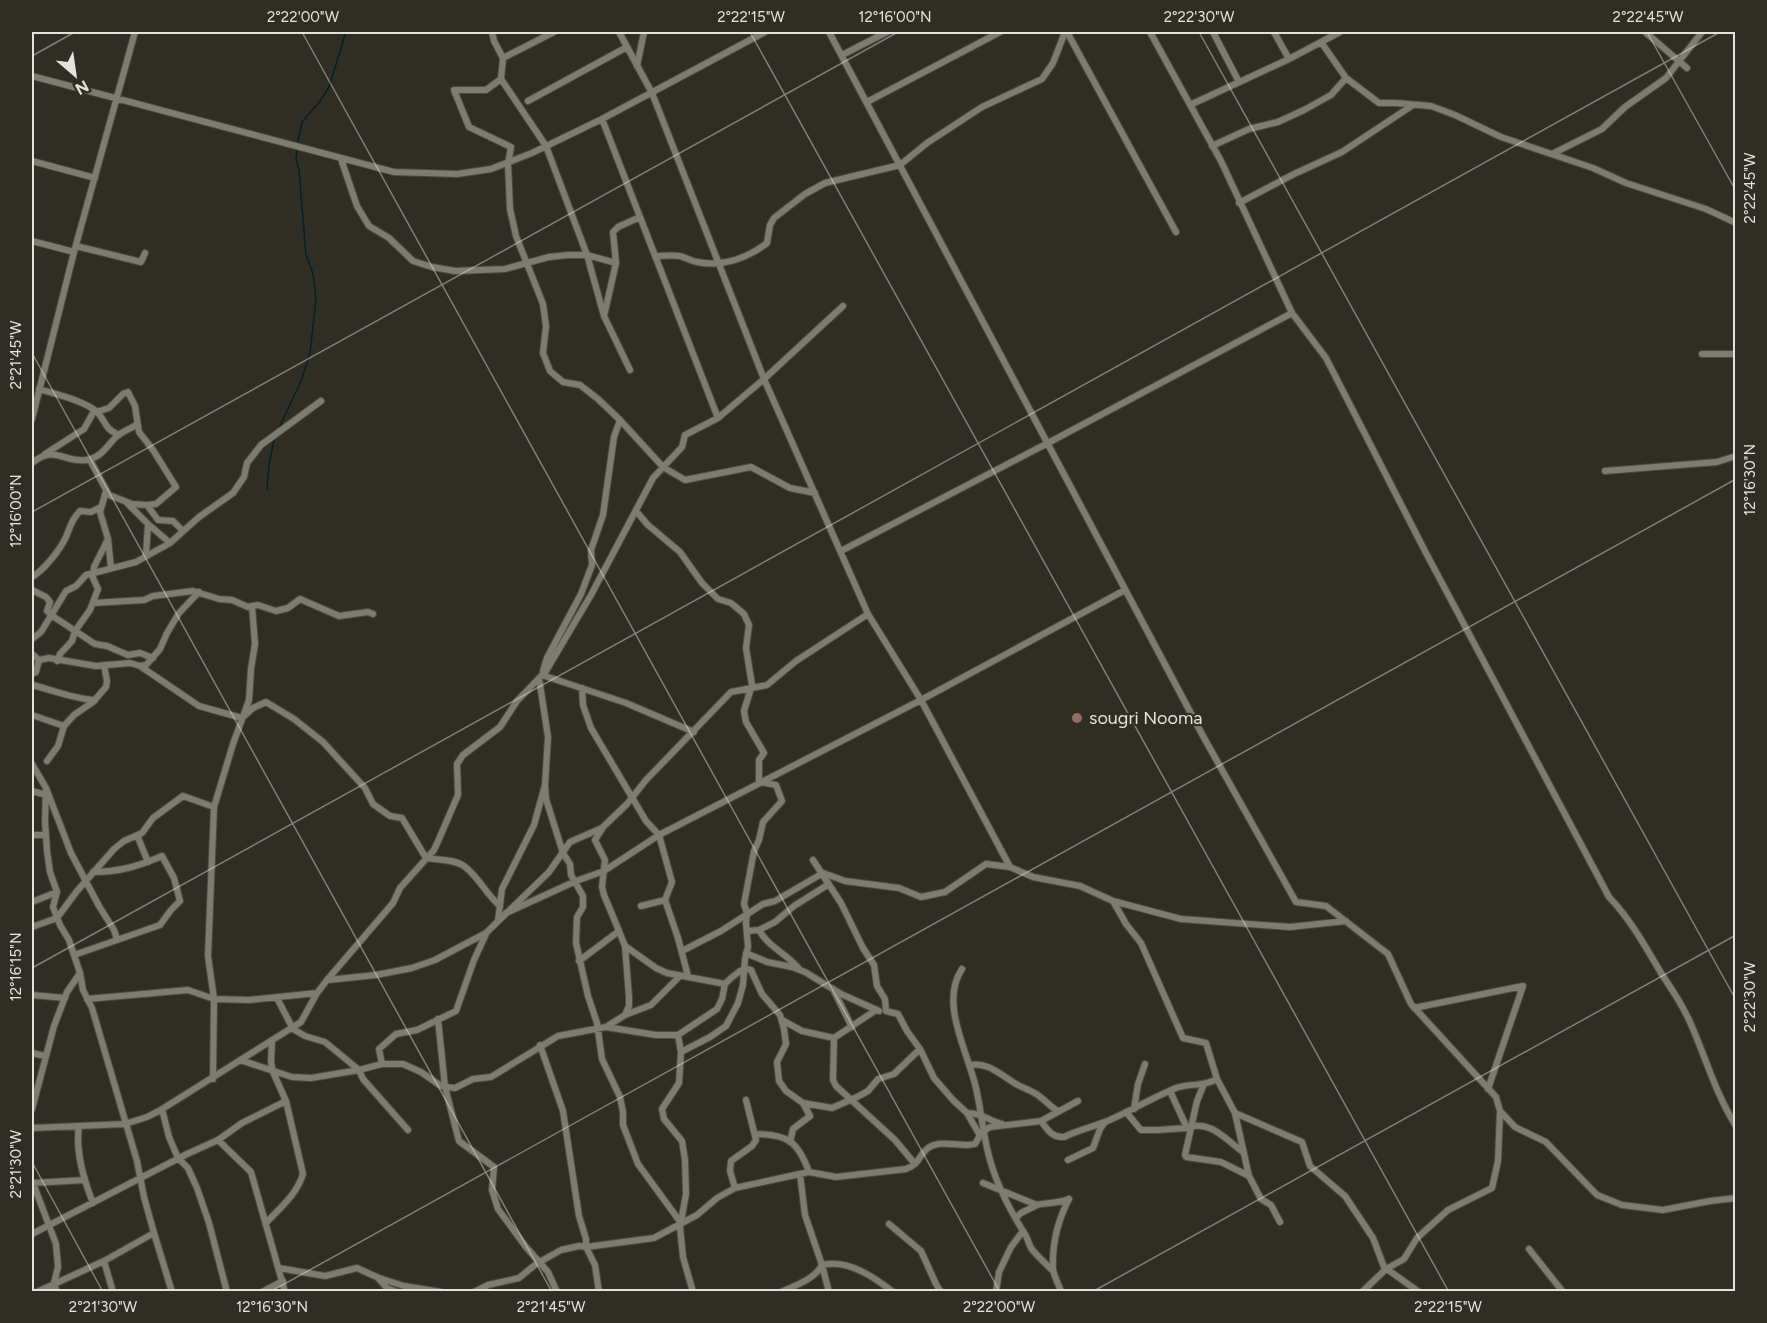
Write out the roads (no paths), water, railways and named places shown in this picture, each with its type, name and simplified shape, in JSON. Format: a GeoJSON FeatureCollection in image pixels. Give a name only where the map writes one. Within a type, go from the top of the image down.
{"type":"FeatureCollection","features":[{"type":"Feature","properties":{"kind":"street"},"geometry":{"type":"LineString","coordinates":[[32,419],[34,402],[135,32]]}},
{"type":"Feature","properties":{"kind":"street"},"geometry":{"type":"LineString","coordinates":[[492,32],[503,58],[501,80],[546,146],[587,255],[604,316],[630,370]]}},
{"type":"Feature","properties":{"kind":"street"},"geometry":{"type":"LineString","coordinates":[[503,58],[555,32]]}},
{"type":"Feature","properties":{"kind":"street"},"geometry":{"type":"LineString","coordinates":[[619,32],[652,93],[764,379],[868,614],[921,700],[1010,867]]}},
{"type":"Feature","properties":{"kind":"street"},"geometry":{"type":"LineString","coordinates":[[637,66],[644,32]]}},
{"type":"Feature","properties":{"kind":"street"},"geometry":{"type":"LineString","coordinates":[[32,76],[341,159],[394,172],[433,175],[475,172],[508,164],[602,119],[765,32]]}},
{"type":"Feature","properties":{"kind":"street"},"geometry":{"type":"LineString","coordinates":[[829,32],[1203,736],[1296,902],[1326,906],[1388,954],[1414,1008],[1496,1097],[1500,1111],[1497,1161],[1492,1188],[1448,1210],[1417,1238],[1404,1259],[1386,1269],[1362,1292]]}},
{"type":"Feature","properties":{"kind":"street"},"geometry":{"type":"LineString","coordinates":[[842,55],[886,32]]}},
{"type":"Feature","properties":{"kind":"street"},"geometry":{"type":"LineString","coordinates":[[867,102],[1000,32]]}},
{"type":"Feature","properties":{"kind":"street"},"geometry":{"type":"LineString","coordinates":[[656,256],[678,256],[696,262],[719,264],[740,260],[753,254],[767,243],[770,225],[774,218],[815,188],[825,183],[900,165],[927,143],[982,107],[1042,79],[1053,63],[1066,32]]}},
{"type":"Feature","properties":{"kind":"street"},"geometry":{"type":"LineString","coordinates":[[1066,32],[1176,232]]}},
{"type":"Feature","properties":{"kind":"street"},"geometry":{"type":"LineString","coordinates":[[1150,32],[1212,146],[1292,313],[1326,358],[1426,553],[1609,897],[1627,916],[1640,935],[1680,1003],[1693,1029],[1707,1067],[1736,1126]]}},
{"type":"Feature","properties":{"kind":"street"},"geometry":{"type":"LineString","coordinates":[[1213,32],[1239,82]]}},
{"type":"Feature","properties":{"kind":"street"},"geometry":{"type":"LineString","coordinates":[[1275,32],[1289,59]]}},
{"type":"Feature","properties":{"kind":"street"},"geometry":{"type":"LineString","coordinates":[[1190,105],[1289,59],[1340,32]]}},
{"type":"Feature","properties":{"kind":"street"},"geometry":{"type":"LineString","coordinates":[[1645,32],[1687,68]]}},
{"type":"Feature","properties":{"kind":"street"},"geometry":{"type":"LineString","coordinates":[[1551,154],[1602,129],[1625,107],[1666,78],[1702,32]]}},
{"type":"Feature","properties":{"kind":"street"},"geometry":{"type":"LineString","coordinates":[[1321,42],[1346,78],[1379,103],[1431,106],[1501,137],[1593,168],[1626,183],[1706,209],[1736,223]]}},
{"type":"Feature","properties":{"kind":"street"},"geometry":{"type":"LineString","coordinates":[[528,101],[627,47]]}},
{"type":"Feature","properties":{"kind":"street"},"geometry":{"type":"LineString","coordinates":[[1212,146],[1249,129],[1278,122],[1304,111],[1331,95],[1346,78]]}},
{"type":"Feature","properties":{"kind":"street"},"geometry":{"type":"LineString","coordinates":[[501,80],[486,90],[454,90],[469,127],[511,147],[508,164],[510,209],[516,236],[543,304],[546,326],[543,353],[549,371],[563,382],[579,385],[620,420],[663,467],[685,480],[751,467],[790,488],[815,493]]}},
{"type":"Feature","properties":{"kind":"street"},"geometry":{"type":"LineString","coordinates":[[1239,203],[1341,152],[1413,105]]}},
{"type":"Feature","properties":{"kind":"street"},"geometry":{"type":"LineString","coordinates":[[602,119],[718,418]]}},
{"type":"Feature","properties":{"kind":"street"},"geometry":{"type":"LineString","coordinates":[[341,159],[357,206],[369,226],[389,238],[413,261],[455,271],[505,269],[549,257],[587,255],[616,263]]}},
{"type":"Feature","properties":{"kind":"street"},"geometry":{"type":"LineString","coordinates":[[32,161],[95,178]]}},
{"type":"Feature","properties":{"kind":"street"},"geometry":{"type":"LineString","coordinates":[[604,316],[616,263],[613,232],[618,226],[640,217]]}},
{"type":"Feature","properties":{"kind":"street"},"geometry":{"type":"LineString","coordinates":[[32,241],[141,262],[145,253]]}},
{"type":"Feature","properties":{"kind":"street"},"geometry":{"type":"LineString","coordinates":[[32,1128],[125,1124],[147,1117],[213,1079],[301,1022],[317,993],[393,903],[400,888],[440,839],[458,795],[457,764],[463,755],[500,727],[517,701],[541,676],[591,595],[653,478],[682,447],[686,435],[718,418],[843,306]]}},
{"type":"Feature","properties":{"kind":"street"},"geometry":{"type":"LineString","coordinates":[[841,551],[1292,313]]}},
{"type":"Feature","properties":{"kind":"street"},"geometry":{"type":"LineString","coordinates":[[1702,354],[1736,354]]}},
{"type":"Feature","properties":{"kind":"street"},"geometry":{"type":"LineString","coordinates":[[39,389],[70,399],[97,412],[108,431],[119,435]]}},
{"type":"Feature","properties":{"kind":"street"},"geometry":{"type":"LineString","coordinates":[[32,463],[84,429],[93,413],[109,408],[128,392],[135,406],[138,432],[153,450],[176,487],[156,504],[147,505],[117,500],[106,492],[90,460]]}},
{"type":"Feature","properties":{"kind":"street"},"geometry":{"type":"LineString","coordinates":[[32,639],[41,632],[66,591],[76,586],[86,575],[136,561],[170,543],[233,493],[244,477],[247,463],[261,445],[321,402]]}},
{"type":"Feature","properties":{"kind":"street"},"geometry":{"type":"LineString","coordinates":[[620,420],[614,437],[603,515],[591,550],[590,572],[565,627],[547,658],[541,676],[548,737],[546,799],[563,853],[583,896],[583,907],[577,917],[576,943],[579,961],[598,1028],[602,1059],[620,1098],[623,1125],[634,1157],[681,1223]]}},
{"type":"Feature","properties":{"kind":"street"},"geometry":{"type":"LineString","coordinates":[[45,454],[54,453],[80,461],[90,460],[108,449],[119,435],[136,425]]}},
{"type":"Feature","properties":{"kind":"street"},"geometry":{"type":"LineString","coordinates":[[1605,471],[1717,462],[1736,456]]}},
{"type":"Feature","properties":{"kind":"street"},"geometry":{"type":"LineString","coordinates":[[106,492],[100,513],[108,539],[111,568]]}},
{"type":"Feature","properties":{"kind":"street"},"geometry":{"type":"LineString","coordinates":[[126,502],[170,543]]}},
{"type":"Feature","properties":{"kind":"street"},"geometry":{"type":"LineString","coordinates":[[147,505],[158,520],[173,521],[183,531]]}},
{"type":"Feature","properties":{"kind":"street"},"geometry":{"type":"LineString","coordinates":[[32,577],[63,542],[74,518],[80,511],[92,512],[101,507]]}},
{"type":"Feature","properties":{"kind":"street"},"geometry":{"type":"LineString","coordinates":[[636,511],[648,525],[680,552],[711,593],[718,599],[731,603],[744,614],[749,625],[746,648],[752,688],[744,711],[747,727],[764,753],[759,760],[758,769],[761,782]]}},
{"type":"Feature","properties":{"kind":"street"},"geometry":{"type":"LineString","coordinates":[[146,555],[148,524]]}},
{"type":"Feature","properties":{"kind":"street"},"geometry":{"type":"LineString","coordinates":[[57,661],[72,641],[75,630],[93,603],[98,589],[93,573],[108,539]]}},
{"type":"Feature","properties":{"kind":"street"},"geometry":{"type":"LineString","coordinates":[[32,590],[46,597],[50,602],[47,610],[51,615],[95,644],[107,646],[128,655],[140,653],[153,658]]}},
{"type":"Feature","properties":{"kind":"street"},"geometry":{"type":"LineString","coordinates":[[506,914],[576,881],[604,871],[659,835],[921,700],[1125,590]]}},
{"type":"Feature","properties":{"kind":"street"},"geometry":{"type":"LineString","coordinates":[[93,603],[144,600],[153,596],[200,592],[219,599],[232,600],[248,607],[258,605],[276,611],[288,608],[300,599],[339,616],[368,612],[373,614]]}},
{"type":"Feature","properties":{"kind":"street"},"geometry":{"type":"LineString","coordinates":[[140,666],[153,658],[160,650],[179,613],[200,592]]}},
{"type":"Feature","properties":{"kind":"street"},"geometry":{"type":"LineString","coordinates":[[213,1079],[214,999],[208,956],[214,807],[249,700],[250,669],[255,644],[252,606]]}},
{"type":"Feature","properties":{"kind":"street"},"geometry":{"type":"LineString","coordinates":[[625,1015],[629,1006],[629,997],[625,946],[602,887],[605,860],[595,840],[602,828],[731,692],[767,685],[796,661],[868,614]]}},
{"type":"Feature","properties":{"kind":"street"},"geometry":{"type":"LineString","coordinates":[[32,654],[39,660]]}},
{"type":"Feature","properties":{"kind":"street"},"geometry":{"type":"LineString","coordinates":[[39,660],[49,658],[96,666],[130,663],[140,666],[199,706],[242,718]]}},
{"type":"Feature","properties":{"kind":"street"},"geometry":{"type":"LineString","coordinates":[[32,675],[36,672],[39,660]]}},
{"type":"Feature","properties":{"kind":"street"},"geometry":{"type":"LineString","coordinates":[[47,761],[57,746],[64,726],[74,715],[95,700],[106,687],[104,665]]}},
{"type":"Feature","properties":{"kind":"street"},"geometry":{"type":"LineString","coordinates":[[541,676],[626,703],[694,732]]}},
{"type":"Feature","properties":{"kind":"street"},"geometry":{"type":"LineString","coordinates":[[32,685],[78,700],[95,700]]}},
{"type":"Feature","properties":{"kind":"street"},"geometry":{"type":"LineString","coordinates":[[582,688],[583,705],[591,728],[646,821],[659,835],[672,882],[665,900],[688,976]]}},
{"type":"Feature","properties":{"kind":"street"},"geometry":{"type":"LineString","coordinates":[[242,718],[253,708],[266,702],[294,719],[322,742],[365,788],[373,804],[390,816],[402,818],[426,858],[463,866],[475,877],[488,896],[500,906]]}},
{"type":"Feature","properties":{"kind":"street"},"geometry":{"type":"LineString","coordinates":[[32,716],[64,726]]}},
{"type":"Feature","properties":{"kind":"street"},"geometry":{"type":"LineString","coordinates":[[32,764],[85,882],[117,939]]}},
{"type":"Feature","properties":{"kind":"street"},"geometry":{"type":"LineString","coordinates":[[681,1052],[726,1026],[741,994],[748,947],[747,913],[744,904],[754,851],[759,840],[762,822],[782,801],[776,785],[761,782]]}},
{"type":"Feature","properties":{"kind":"street"},"geometry":{"type":"LineString","coordinates":[[498,922],[501,889],[534,825],[545,784]]}},
{"type":"Feature","properties":{"kind":"street"},"geometry":{"type":"LineString","coordinates":[[32,791],[46,792]]}},
{"type":"Feature","properties":{"kind":"street"},"geometry":{"type":"LineString","coordinates":[[46,792],[46,835],[50,873],[57,892],[53,907],[74,955],[83,990],[92,1008],[172,1292]]}},
{"type":"Feature","properties":{"kind":"street"},"geometry":{"type":"LineString","coordinates":[[32,927],[57,918],[114,849],[142,833],[153,818],[183,796],[214,807]]}},
{"type":"Feature","properties":{"kind":"street"},"geometry":{"type":"LineString","coordinates":[[327,980],[376,975],[412,968],[435,960],[486,933],[549,872],[570,842],[602,828]]}},
{"type":"Feature","properties":{"kind":"street"},"geometry":{"type":"LineString","coordinates":[[32,835],[46,835]]}},
{"type":"Feature","properties":{"kind":"street"},"geometry":{"type":"LineString","coordinates":[[138,835],[148,862]]}},
{"type":"Feature","properties":{"kind":"street"},"geometry":{"type":"LineString","coordinates":[[74,955],[160,926],[180,901],[174,878],[162,856],[113,872],[93,872]]}},
{"type":"Feature","properties":{"kind":"street"},"geometry":{"type":"LineString","coordinates":[[813,860],[841,903],[874,965],[877,986],[885,997],[886,1011]]}},
{"type":"Feature","properties":{"kind":"street"},"geometry":{"type":"LineString","coordinates":[[823,873],[845,881],[898,888],[921,897],[945,892],[986,864],[1010,867],[1033,877],[1080,886],[1113,901],[1181,919],[1290,927],[1346,921]]}},
{"type":"Feature","properties":{"kind":"street"},"geometry":{"type":"LineString","coordinates":[[682,951],[721,931],[762,904],[775,901],[823,873]]}},
{"type":"Feature","properties":{"kind":"street"},"geometry":{"type":"LineString","coordinates":[[747,931],[759,930],[775,922],[794,906],[829,884]]}},
{"type":"Feature","properties":{"kind":"street"},"geometry":{"type":"LineString","coordinates":[[32,902],[57,892]]}},
{"type":"Feature","properties":{"kind":"street"},"geometry":{"type":"LineString","coordinates":[[641,906],[665,900]]}},
{"type":"Feature","properties":{"kind":"street"},"geometry":{"type":"LineString","coordinates":[[1113,901],[1140,943],[1183,1038],[1206,1043],[1217,1079],[1235,1113],[1249,1176],[1261,1198],[1271,1205],[1280,1222]]}},
{"type":"Feature","properties":{"kind":"street"},"geometry":{"type":"LineString","coordinates":[[759,930],[770,945],[792,959],[800,970]]}},
{"type":"Feature","properties":{"kind":"street"},"geometry":{"type":"LineString","coordinates":[[579,961],[620,931]]}},
{"type":"Feature","properties":{"kind":"street"},"geometry":{"type":"LineString","coordinates":[[382,1064],[379,1049],[396,1034],[417,1030],[456,1011],[486,933]]}},
{"type":"Feature","properties":{"kind":"street"},"geometry":{"type":"LineString","coordinates":[[625,946],[656,968],[680,976],[725,984]]}},
{"type":"Feature","properties":{"kind":"street"},"geometry":{"type":"LineString","coordinates":[[746,953],[767,963],[800,970],[876,1010],[898,1014],[920,1048],[928,1068],[939,1085],[968,1113],[975,1130],[979,1134],[982,1132]]}},
{"type":"Feature","properties":{"kind":"street"},"geometry":{"type":"LineString","coordinates":[[962,969],[954,985],[956,1020],[976,1088],[982,1132],[996,1178],[1032,1249],[1053,1271],[1061,1292]]}},
{"type":"Feature","properties":{"kind":"street"},"geometry":{"type":"LineString","coordinates":[[240,1060],[292,1077],[310,1078],[382,1064],[403,1064],[421,1072],[441,1086],[455,1088],[473,1079],[491,1077],[558,1036],[606,1027],[656,1035],[678,1035],[717,1009],[723,999],[725,984],[730,978],[743,970],[751,970],[762,994],[775,1007],[782,1020],[786,1044],[777,1062],[777,1076],[786,1091],[802,1103],[810,1116],[794,1130],[790,1142]]}},
{"type":"Feature","properties":{"kind":"street"},"geometry":{"type":"LineString","coordinates":[[32,1109],[45,1056],[65,998],[80,973]]}},
{"type":"Feature","properties":{"kind":"street"},"geometry":{"type":"LineString","coordinates":[[606,1027],[625,1015],[651,1005],[680,976]]}},
{"type":"Feature","properties":{"kind":"street"},"geometry":{"type":"LineString","coordinates":[[1414,1008],[1523,986],[1488,1089]]}},
{"type":"Feature","properties":{"kind":"street"},"geometry":{"type":"LineString","coordinates":[[832,988],[852,1027]]}},
{"type":"Feature","properties":{"kind":"street"},"geometry":{"type":"LineString","coordinates":[[87,999],[188,990],[214,999],[277,998],[317,993]]}},
{"type":"Feature","properties":{"kind":"street"},"geometry":{"type":"LineString","coordinates":[[32,995],[65,998]]}},
{"type":"Feature","properties":{"kind":"street"},"geometry":{"type":"LineString","coordinates":[[277,998],[293,1029],[305,1036],[325,1042],[359,1070],[368,1086],[408,1130]]}},
{"type":"Feature","properties":{"kind":"street"},"geometry":{"type":"LineString","coordinates":[[782,1020],[802,1031],[834,1038],[876,1010]]}},
{"type":"Feature","properties":{"kind":"street"},"geometry":{"type":"LineString","coordinates":[[438,1020],[445,1087],[459,1141],[494,1167],[492,1190],[498,1209],[548,1272],[557,1292]]}},
{"type":"Feature","properties":{"kind":"street"},"geometry":{"type":"LineString","coordinates":[[678,1035],[681,1052],[679,1083],[662,1109],[664,1119],[682,1141],[686,1194],[681,1223],[683,1257],[693,1292]]}},
{"type":"Feature","properties":{"kind":"street"},"geometry":{"type":"LineString","coordinates":[[834,1038],[833,1080],[895,1140],[915,1164]]}},
{"type":"Feature","properties":{"kind":"street"},"geometry":{"type":"LineString","coordinates":[[266,1223],[276,1214],[280,1205],[291,1198],[303,1174],[286,1101],[273,1072],[272,1041]]}},
{"type":"Feature","properties":{"kind":"street"},"geometry":{"type":"LineString","coordinates":[[540,1046],[563,1112],[572,1182],[586,1247],[595,1265],[599,1292]]}},
{"type":"Feature","properties":{"kind":"street"},"geometry":{"type":"LineString","coordinates":[[802,1103],[832,1108],[868,1091],[878,1078],[894,1074],[920,1048]]}},
{"type":"Feature","properties":{"kind":"street"},"geometry":{"type":"LineString","coordinates":[[32,1053],[45,1056]]}},
{"type":"Feature","properties":{"kind":"street"},"geometry":{"type":"LineString","coordinates":[[970,1065],[975,1064],[996,1071],[1037,1094],[1058,1111]]}},
{"type":"Feature","properties":{"kind":"street"},"geometry":{"type":"LineString","coordinates":[[1134,1120],[1138,1084],[1145,1064]]}},
{"type":"Feature","properties":{"kind":"street"},"geometry":{"type":"LineString","coordinates":[[1041,1121],[1048,1131],[1060,1137],[1105,1122],[1179,1087],[1203,1084],[1217,1079]]}},
{"type":"Feature","properties":{"kind":"street"},"geometry":{"type":"LineString","coordinates":[[1203,1084],[1189,1126],[1185,1155],[1221,1162],[1249,1176]]}},
{"type":"Feature","properties":{"kind":"street"},"geometry":{"type":"LineString","coordinates":[[1170,1091],[1189,1126]]}},
{"type":"Feature","properties":{"kind":"street"},"geometry":{"type":"LineString","coordinates":[[735,1188],[729,1165],[734,1157],[752,1146],[756,1140],[746,1100]]}},
{"type":"Feature","properties":{"kind":"street"},"geometry":{"type":"LineString","coordinates":[[32,1234],[178,1158],[218,1140],[242,1123],[286,1101]]}},
{"type":"Feature","properties":{"kind":"street"},"geometry":{"type":"LineString","coordinates":[[474,1292],[488,1285],[519,1278],[561,1250],[649,1239],[697,1215],[717,1198],[735,1188],[809,1172],[836,1177],[906,1169],[915,1164],[929,1148],[945,1145],[969,1146],[975,1144],[982,1132],[990,1127],[1041,1121],[1077,1101]]}},
{"type":"Feature","properties":{"kind":"street"},"geometry":{"type":"LineString","coordinates":[[162,1109],[169,1137],[178,1158],[188,1168],[197,1188],[209,1223],[227,1292]]}},
{"type":"Feature","properties":{"kind":"street"},"geometry":{"type":"LineString","coordinates":[[1500,1111],[1515,1127],[1546,1142],[1597,1195],[1622,1205],[1664,1210],[1736,1198]]}},
{"type":"Feature","properties":{"kind":"street"},"geometry":{"type":"LineString","coordinates":[[1126,1112],[1141,1130],[1205,1126],[1214,1129],[1244,1152]]}},
{"type":"Feature","properties":{"kind":"street"},"geometry":{"type":"LineString","coordinates":[[968,1113],[1003,1124]]}},
{"type":"Feature","properties":{"kind":"street"},"geometry":{"type":"LineString","coordinates":[[1235,1113],[1302,1142],[1310,1166],[1345,1196],[1373,1238],[1386,1269],[1419,1292]]}},
{"type":"Feature","properties":{"kind":"street"},"geometry":{"type":"LineString","coordinates":[[1068,1160],[1093,1148],[1105,1122]]}},
{"type":"Feature","properties":{"kind":"street"},"geometry":{"type":"LineString","coordinates":[[79,1126],[77,1139],[85,1180],[93,1203]]}},
{"type":"Feature","properties":{"kind":"street"},"geometry":{"type":"LineString","coordinates":[[754,1134],[778,1135],[790,1142],[803,1155],[809,1172]]}},
{"type":"Feature","properties":{"kind":"street"},"geometry":{"type":"LineString","coordinates":[[218,1140],[251,1172],[285,1292]]}},
{"type":"Feature","properties":{"kind":"street"},"geometry":{"type":"LineString","coordinates":[[800,1174],[805,1215],[829,1292]]}},
{"type":"Feature","properties":{"kind":"street"},"geometry":{"type":"LineString","coordinates":[[57,1292],[54,1282],[58,1267],[56,1244],[32,1183],[85,1180]]}},
{"type":"Feature","properties":{"kind":"street"},"geometry":{"type":"LineString","coordinates":[[983,1183],[1037,1204]]}},
{"type":"Feature","properties":{"kind":"street"},"geometry":{"type":"LineString","coordinates":[[1016,1218],[1037,1204],[1058,1203],[1069,1199],[1059,1221],[1054,1245],[1053,1271]]}},
{"type":"Feature","properties":{"kind":"street"},"geometry":{"type":"LineString","coordinates":[[889,1224],[921,1251],[941,1292]]}},
{"type":"Feature","properties":{"kind":"street"},"geometry":{"type":"LineString","coordinates":[[996,1292],[999,1272],[1011,1247],[1023,1231]]}},
{"type":"Feature","properties":{"kind":"street"},"geometry":{"type":"LineString","coordinates":[[37,1292],[54,1282],[104,1262],[154,1233]]}},
{"type":"Feature","properties":{"kind":"street"},"geometry":{"type":"LineString","coordinates":[[1529,1249],[1563,1292]]}},
{"type":"Feature","properties":{"kind":"street"},"geometry":{"type":"LineString","coordinates":[[104,1262],[113,1292]]}},
{"type":"Feature","properties":{"kind":"street"},"geometry":{"type":"LineString","coordinates":[[781,1292],[816,1274],[822,1265],[830,1263],[852,1266],[893,1292]]}},
{"type":"Feature","properties":{"kind":"street"},"geometry":{"type":"LineString","coordinates":[[279,1268],[325,1276],[357,1268],[408,1287],[441,1292]]}},
{"type":"Feature","properties":{"kind":"street"},"geometry":{"type":"LineString","coordinates":[[379,1278],[387,1288],[397,1292]]}},
{"type":"Feature","properties":{"kind":"street"},"geometry":{"type":"LineString","coordinates":[[262,1292],[283,1281]]}},
{"type":"Feature","properties":{"kind":"waterway"},"geometry":{"type":"LineString","coordinates":[[297,145],[302,122],[329,87],[346,32]]}},
{"type":"Feature","properties":{"kind":"waterway"},"geometry":{"type":"LineString","coordinates":[[278,430],[301,381],[310,353],[316,299],[313,274],[306,255],[297,150]]}},
{"type":"Feature","properties":{"kind":"waterway"},"geometry":{"type":"LineString","coordinates":[[267,489],[274,440]]}},
{"type":"Feature","properties":{"kind":"place","name":"sougri Nooma"},"geometry":{"type":"Point","coordinates":[1077,718]}}]}
